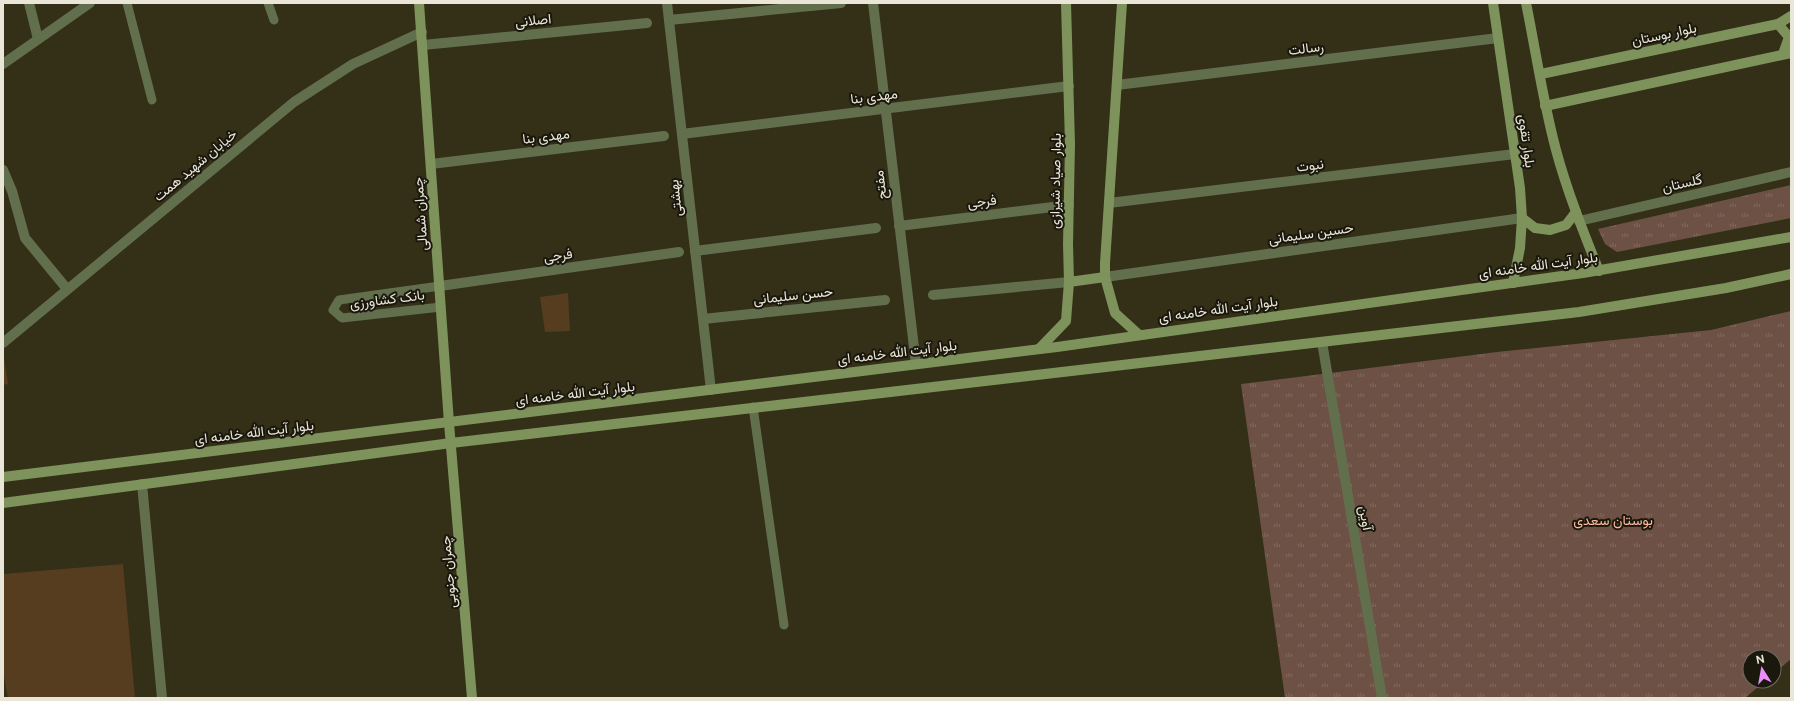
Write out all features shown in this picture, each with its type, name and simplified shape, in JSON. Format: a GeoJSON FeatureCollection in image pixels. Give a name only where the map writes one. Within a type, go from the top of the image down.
{"type":"FeatureCollection","features":[{"type":"Feature","properties":{"kind":"main road","name":"چمران شمالی"},"geometry":{"type":"LineString","coordinates":[[419,3],[449,422]]}},
{"type":"Feature","properties":{"kind":"main road","name":"بلوار صیاد شیرازی"},"geometry":{"type":"LineString","coordinates":[[1039,349],[1066,321],[1069,282],[1068,244],[1070,144],[1066,3]]}},
{"type":"Feature","properties":{"kind":"main road"},"geometry":{"type":"LineString","coordinates":[[1066,15],[1073,3]]}},
{"type":"Feature","properties":{"kind":"main road"},"geometry":{"type":"LineString","coordinates":[[1116,3],[1122,8],[1105,277],[1115,313],[1138,334]]}},
{"type":"Feature","properties":{"kind":"main road","name":"بلوار تقوی"},"geometry":{"type":"LineString","coordinates":[[1493,3],[1515,154],[1522,218],[1520,248],[1513,283]]}},
{"type":"Feature","properties":{"kind":"main road","name":"بلوار تقوی"},"geometry":{"type":"LineString","coordinates":[[1526,3],[1556,151],[1577,216],[1599,271]]}},
{"type":"Feature","properties":{"kind":"main road","name":"بلوار بوستان"},"geometry":{"type":"LineString","coordinates":[[1541,74],[1778,24],[1791,16]]}},
{"type":"Feature","properties":{"kind":"main road"},"geometry":{"type":"LineString","coordinates":[[1546,106],[1787,54],[1789,37],[1778,24]]}},
{"type":"Feature","properties":{"kind":"main road"},"geometry":{"type":"LineString","coordinates":[[1522,218],[1534,228],[1550,230],[1566,225],[1577,216]]}},
{"type":"Feature","properties":{"kind":"main road","name":"بلوار آیت الله خامنه ای"},"geometry":{"type":"LineString","coordinates":[[3,477],[1039,349],[1599,271],[1791,237]]}},
{"type":"Feature","properties":{"kind":"main road"},"geometry":{"type":"LineString","coordinates":[[3,502],[452,443],[1579,312],[1726,288],[1791,274]]}},
{"type":"Feature","properties":{"kind":"main road"},"geometry":{"type":"LineString","coordinates":[[1069,282],[1105,277]]}},
{"type":"Feature","properties":{"kind":"main road","name":"چمران جنوبی"},"geometry":{"type":"LineString","coordinates":[[449,422],[452,443],[472,698]]}},
{"type":"Feature","properties":{"kind":"street"},"geometry":{"type":"LineString","coordinates":[[29,3],[38,39]]}},
{"type":"Feature","properties":{"kind":"street"},"geometry":{"type":"LineString","coordinates":[[3,64],[90,3]]}},
{"type":"Feature","properties":{"kind":"street","name":"بهشتی"},"geometry":{"type":"LineString","coordinates":[[667,3],[711,390]]}},
{"type":"Feature","properties":{"kind":"street"},"geometry":{"type":"LineString","coordinates":[[669,20],[841,3]]}},
{"type":"Feature","properties":{"kind":"street","name":"مفتح"},"geometry":{"type":"LineString","coordinates":[[872,3],[916,364]]}},
{"type":"Feature","properties":{"kind":"street","name":"اصلانی"},"geometry":{"type":"LineString","coordinates":[[422,45],[647,22]]}},
{"type":"Feature","properties":{"kind":"street","name":"خیابان شهید همت"},"geometry":{"type":"LineString","coordinates":[[3,343],[294,102],[353,64],[422,32]]}},
{"type":"Feature","properties":{"kind":"street","name":"رسالت"},"geometry":{"type":"LineString","coordinates":[[1117,85],[1498,38]]}},
{"type":"Feature","properties":{"kind":"street","name":"مهدی بنا"},"geometry":{"type":"LineString","coordinates":[[682,134],[1069,86]]}},
{"type":"Feature","properties":{"kind":"street","name":"مهدی بنا"},"geometry":{"type":"LineString","coordinates":[[431,164],[664,136]]}},
{"type":"Feature","properties":{"kind":"street","name":"نبوت"},"geometry":{"type":"LineString","coordinates":[[1109,203],[1515,154]]}},
{"type":"Feature","properties":{"kind":"street"},"geometry":{"type":"LineString","coordinates":[[3,170],[12,191],[25,238],[67,289]]}},
{"type":"Feature","properties":{"kind":"street","name":"گلستان"},"geometry":{"type":"LineString","coordinates":[[1577,216],[1791,172]]}},
{"type":"Feature","properties":{"kind":"street","name":"فرجی"},"geometry":{"type":"LineString","coordinates":[[899,226],[1069,205]]}},
{"type":"Feature","properties":{"kind":"street","name":"حسین سلیمانی"},"geometry":{"type":"LineString","coordinates":[[1105,277],[1522,218]]}},
{"type":"Feature","properties":{"kind":"street"},"geometry":{"type":"LineString","coordinates":[[695,251],[876,228]]}},
{"type":"Feature","properties":{"kind":"street","name":"فرجی"},"geometry":{"type":"LineString","coordinates":[[440,286],[679,252]]}},
{"type":"Feature","properties":{"kind":"street"},"geometry":{"type":"LineString","coordinates":[[933,295],[1069,282]]}},
{"type":"Feature","properties":{"kind":"street","name":"حسن سلیمانی"},"geometry":{"type":"LineString","coordinates":[[703,319],[885,300]]}},
{"type":"Feature","properties":{"kind":"street","name":"آوین"},"geometry":{"type":"LineString","coordinates":[[1322,342],[1382,698]]}},
{"type":"Feature","properties":{"kind":"street"},"geometry":{"type":"LineString","coordinates":[[142,484],[162,698]]}},
{"type":"Feature","properties":{"kind":"lane"},"geometry":{"type":"LineString","coordinates":[[127,3],[152,100]]}},
{"type":"Feature","properties":{"kind":"lane"},"geometry":{"type":"LineString","coordinates":[[268,3],[274,20]]}},
{"type":"Feature","properties":{"kind":"lane","name":"بانک کشاورزی"},"geometry":{"type":"LineString","coordinates":[[440,286],[339,300],[333,310],[342,318],[441,307]]}},
{"type":"Feature","properties":{"kind":"lane"},"geometry":{"type":"LineString","coordinates":[[753,407],[784,625]]}},
{"type":"Feature","properties":{"kind":"green space"},"geometry":{"type":"Polygon","coordinates":[[[1791,185],[1791,218],[1617,252],[1605,244],[1598,229],[1791,185]]]}},
{"type":"Feature","properties":{"kind":"green space","name":"بوستان سعدی"},"geometry":{"type":"Polygon","coordinates":[[[1791,311],[1791,659],[1782,666],[1782,649],[1742,649],[1742,689],[1756,689],[1745,698],[1285,698],[1241,384],[1497,352],[1711,330],[1791,311]]]}},
{"type":"Feature","properties":{"kind":"building"},"geometry":{"type":"Polygon","coordinates":[[[568,293],[570,331],[545,332],[540,297],[568,293]]]}},
{"type":"Feature","properties":{"kind":"building"},"geometry":{"type":"Polygon","coordinates":[[[3,352],[8,384],[3,385],[3,352]]]}},
{"type":"Feature","properties":{"kind":"building"},"geometry":{"type":"Polygon","coordinates":[[[123,564],[135,698],[8,698],[3,671],[3,574],[123,564]]]}}]}
